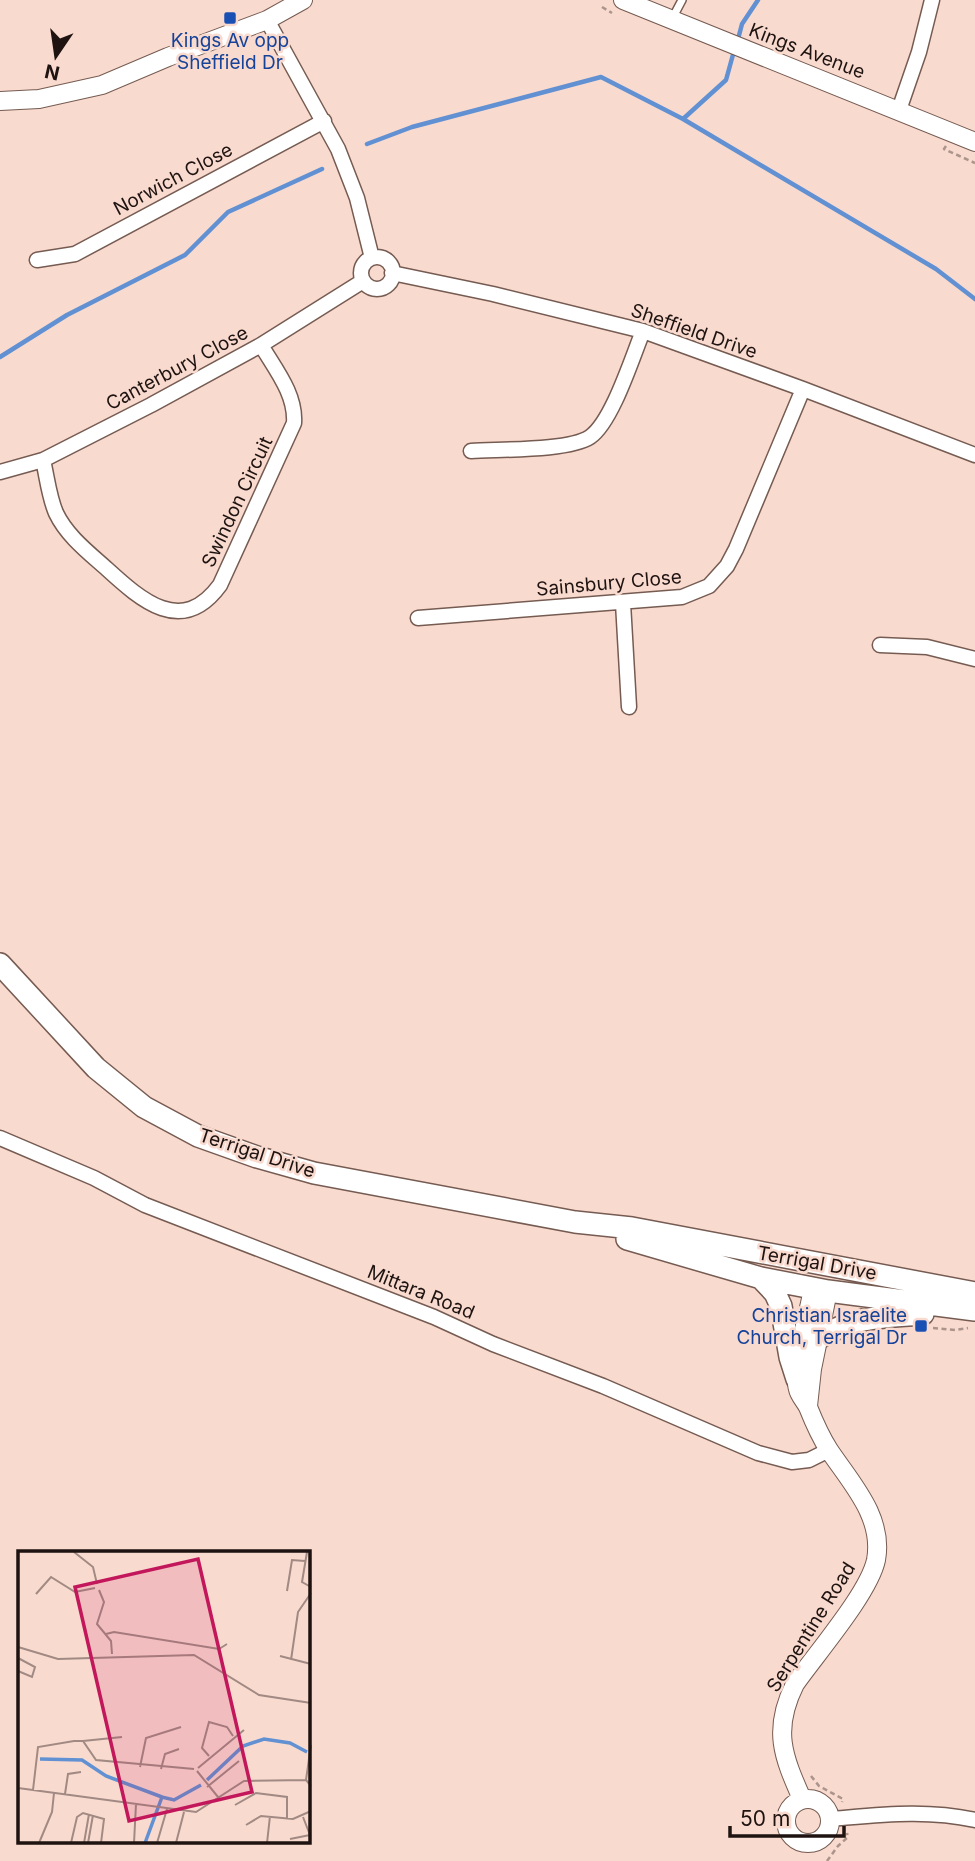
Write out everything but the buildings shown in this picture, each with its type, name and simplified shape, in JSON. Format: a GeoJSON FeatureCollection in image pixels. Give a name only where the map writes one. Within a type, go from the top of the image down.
{"type":"FeatureCollection","features":[{"type":"Feature","properties":{"kind":"main road","name":"Terrigal Drive"},"geometry":{"type":"LineString","coordinates":[[0,964],[96,1068],[144,1107],[198,1136],[257,1157],[314,1172],[575,1222],[632,1228],[695,1241],[973,1306]]}},
{"type":"Feature","properties":{"kind":"main road","name":"Terrigal Drive"},"geometry":{"type":"LineString","coordinates":[[575,1222],[761,1279],[821,1289],[973,1306]]}},
{"type":"Feature","properties":{"kind":"main road"},"geometry":{"type":"LineString","coordinates":[[695,1241],[796,1272],[821,1289]]}},
{"type":"Feature","properties":{"kind":"main road"},"geometry":{"type":"LineString","coordinates":[[761,1279],[775,1293],[781,1306],[790,1357],[797,1379]]}},
{"type":"Feature","properties":{"kind":"main road"},"geometry":{"type":"LineString","coordinates":[[819,1338],[838,1327],[871,1317],[973,1306]]}},
{"type":"Feature","properties":{"kind":"street"},"geometry":{"type":"LineString","coordinates":[[0,101],[39,99],[102,85],[267,20],[303,0]]}},
{"type":"Feature","properties":{"kind":"street"},"geometry":{"type":"LineString","coordinates":[[899,110],[919,52],[932,0]]}},
{"type":"Feature","properties":{"kind":"street","name":"Kings Avenue"},"geometry":{"type":"LineString","coordinates":[[619,7],[671,20],[975,142]]}},
{"type":"Feature","properties":{"kind":"street"},"geometry":{"type":"LineString","coordinates":[[267,20],[324,121],[342,159],[357,198],[372,258]]}},
{"type":"Feature","properties":{"kind":"street","name":"Norwich Close"},"geometry":{"type":"LineString","coordinates":[[37,260],[75,254],[324,121]]}},
{"type":"Feature","properties":{"kind":"street"},"geometry":{"type":"LineString","coordinates":[[372,258],[386,261],[392,273],[389,283],[381,289],[370,288],[363,281],[362,267],[372,258]]}},
{"type":"Feature","properties":{"kind":"street","name":"Sheffield Drive"},"geometry":{"type":"LineString","coordinates":[[392,273],[493,294],[643,331],[975,456]]}},
{"type":"Feature","properties":{"kind":"street","name":"Canterbury Close"},"geometry":{"type":"LineString","coordinates":[[0,472],[43,460],[261,345],[363,281]]}},
{"type":"Feature","properties":{"kind":"street"},"geometry":{"type":"LineString","coordinates":[[471,450],[570,445],[589,438],[606,419],[643,331]]}},
{"type":"Feature","properties":{"kind":"street","name":"Swindon Circuit"},"geometry":{"type":"LineString","coordinates":[[43,460],[52,502],[73,539],[145,602],[174,610],[186,610],[202,604],[220,585],[294,423],[295,413],[290,394],[261,345]]}},
{"type":"Feature","properties":{"kind":"street","name":"Sainsbury Close"},"geometry":{"type":"LineString","coordinates":[[418,618],[623,603],[692,595],[715,581],[736,549],[803,389]]}},
{"type":"Feature","properties":{"kind":"street"},"geometry":{"type":"LineString","coordinates":[[623,603],[629,707]]}},
{"type":"Feature","properties":{"kind":"street"},"geometry":{"type":"LineString","coordinates":[[880,645],[927,647],[975,659]]}},
{"type":"Feature","properties":{"kind":"street","name":"Mittara Road"},"geometry":{"type":"LineString","coordinates":[[0,1138],[94,1178],[145,1205],[434,1317],[493,1344],[603,1386],[767,1456],[786,1462],[800,1461],[829,1450]]}},
{"type":"Feature","properties":{"kind":"street"},"geometry":{"type":"LineString","coordinates":[[797,1379],[821,1289]]}},
{"type":"Feature","properties":{"kind":"street","name":"Serpentine Road"},"geometry":{"type":"LineString","coordinates":[[808,1406],[819,1338],[821,1289]]}},
{"type":"Feature","properties":{"kind":"street","name":"Serpentine Road"},"geometry":{"type":"LineString","coordinates":[[797,1379],[798,1390],[808,1406],[816,1428],[859,1492],[869,1512],[875,1528],[876,1560],[864,1588],[794,1684],[787,1700],[780,1736],[784,1758],[802,1800]]}},
{"type":"Feature","properties":{"kind":"street"},"geometry":{"type":"LineString","coordinates":[[837,1818],[821,1803],[810,1798],[790,1807],[785,1821],[787,1830],[806,1852],[824,1837],[837,1818],[914,1812],[938,1813],[975,1820]]}},
{"type":"Feature","properties":{"kind":"lane"},"geometry":{"type":"LineString","coordinates":[[671,20],[682,0]]}},
{"type":"Feature","properties":{"kind":"path"},"geometry":{"type":"LineString","coordinates":[[602,7],[619,7]]}},
{"type":"Feature","properties":{"kind":"path"},"geometry":{"type":"LineString","coordinates":[[946,146],[944,149],[975,163]]}},
{"type":"Feature","properties":{"kind":"path"},"geometry":{"type":"LineString","coordinates":[[933,1328],[956,1330],[973,1306]]}},
{"type":"Feature","properties":{"kind":"path"},"geometry":{"type":"LineString","coordinates":[[806,1767],[819,1786],[843,1799],[837,1818],[848,1837],[827,1861]]}},
{"type":"Feature","properties":{"kind":"waterway"},"geometry":{"type":"LineString","coordinates":[[737,43],[742,24],[758,0]]}},
{"type":"Feature","properties":{"kind":"waterway"},"geometry":{"type":"LineString","coordinates":[[367,144],[412,127],[601,77],[683,119],[726,80],[734,51]]}},
{"type":"Feature","properties":{"kind":"waterway"},"geometry":{"type":"LineString","coordinates":[[683,119],[936,269],[975,299]]}},
{"type":"Feature","properties":{"kind":"waterway"},"geometry":{"type":"LineString","coordinates":[[0,357],[67,315],[185,255],[228,212],[322,169]]}},
{"type":"Feature","properties":{"kind":"place","name":"Kings Av opp Sheffield Dr"},"geometry":{"type":"Point","coordinates":[230,18]}},
{"type":"Feature","properties":{"kind":"place","name":"Christian Israelite Church, Terrigal Dr"},"geometry":{"type":"Point","coordinates":[921,1326]}}]}
